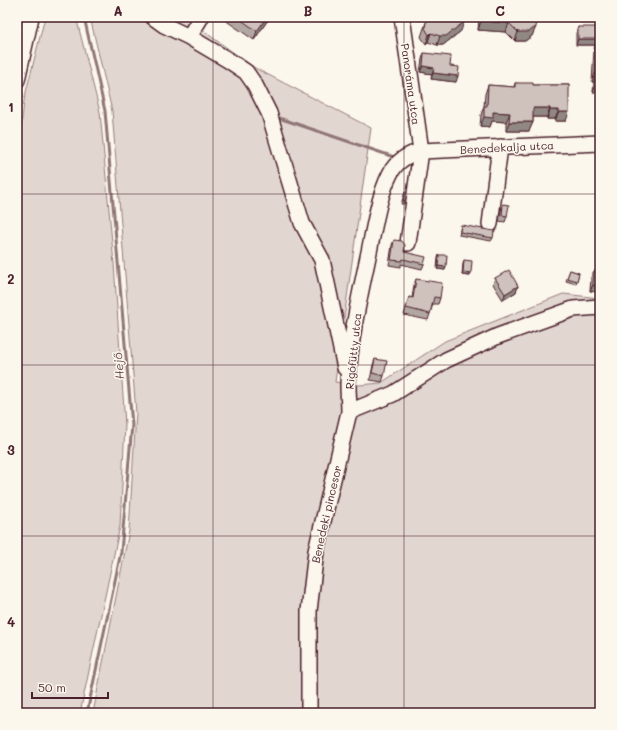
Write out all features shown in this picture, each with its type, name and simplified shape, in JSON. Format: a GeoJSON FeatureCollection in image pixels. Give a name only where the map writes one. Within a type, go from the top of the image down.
{"type":"FeatureCollection","features":[{"type":"Feature","properties":{"kind":"street"},"geometry":{"type":"LineString","coordinates":[[17,80],[22,31],[31,17]]}},
{"type":"Feature","properties":{"kind":"street"},"geometry":{"type":"LineString","coordinates":[[153,17],[164,25],[189,37],[246,72],[255,86],[269,113],[302,223],[322,260],[348,384]]}},
{"type":"Feature","properties":{"kind":"street"},"geometry":{"type":"LineString","coordinates":[[189,37],[201,17]]}},
{"type":"Feature","properties":{"kind":"street","name":"Panoráma utca"},"geometry":{"type":"LineString","coordinates":[[402,17],[418,155],[408,243]]}},
{"type":"Feature","properties":{"kind":"street","name":"Benedekalja utca"},"geometry":{"type":"LineString","coordinates":[[418,155],[500,153],[600,143]]}},
{"type":"Feature","properties":{"kind":"street"},"geometry":{"type":"LineString","coordinates":[[490,224],[500,153]]}},
{"type":"Feature","properties":{"kind":"street","name":"Rigófütty utca"},"geometry":{"type":"LineString","coordinates":[[349,412],[348,384],[354,327],[382,195],[390,173],[407,155],[418,155]]}},
{"type":"Feature","properties":{"kind":"street"},"geometry":{"type":"LineString","coordinates":[[349,412],[393,394],[446,360],[498,336],[573,309],[600,307]]}},
{"type":"Feature","properties":{"kind":"street","name":"Benedeki pincesor"},"geometry":{"type":"LineString","coordinates":[[309,713],[309,610],[316,551],[349,412]]}},
{"type":"Feature","properties":{"kind":"shaded area"},"geometry":{"type":"Polygon","coordinates":[[[17,17],[32,17],[17,82],[17,17]]]}},
{"type":"Feature","properties":{"kind":"shaded area"},"geometry":{"type":"Polygon","coordinates":[[[45,17],[76,17],[100,112],[114,264],[125,425],[120,526],[80,713],[17,713],[17,168],[24,100],[45,17]]]}},
{"type":"Feature","properties":{"kind":"shaded area"},"geometry":{"type":"Polygon","coordinates":[[[90,17],[192,17],[202,30],[255,68],[371,128],[335,382],[360,385],[381,383],[445,341],[563,294],[600,298],[600,713],[93,713],[129,531],[136,413],[112,111],[90,17]]]}},
{"type":"Feature","properties":{"kind":"building"},"geometry":{"type":"Polygon","coordinates":[[[237,17],[267,17],[257,31],[237,17]]]}},
{"type":"Feature","properties":{"kind":"building"},"geometry":{"type":"Polygon","coordinates":[[[434,17],[460,17],[464,22],[446,36],[431,33],[429,35],[425,28],[426,22],[434,17]]]}},
{"type":"Feature","properties":{"kind":"building"},"geometry":{"type":"Polygon","coordinates":[[[481,17],[538,17],[536,27],[528,32],[518,32],[509,23],[481,21],[481,17]]]}},
{"type":"Feature","properties":{"kind":"building"},"geometry":{"type":"Polygon","coordinates":[[[578,27],[597,27],[597,39],[578,39],[578,27]]]}},
{"type":"Feature","properties":{"kind":"building"},"geometry":{"type":"Polygon","coordinates":[[[597,40],[600,40],[600,83],[597,83],[597,73],[595,73],[597,40]]]}},
{"type":"Feature","properties":{"kind":"building"},"geometry":{"type":"Polygon","coordinates":[[[424,53],[451,56],[450,66],[459,67],[458,76],[433,73],[434,68],[423,66],[424,53]]]}},
{"type":"Feature","properties":{"kind":"building"},"geometry":{"type":"Polygon","coordinates":[[[515,83],[533,83],[533,85],[569,85],[569,112],[559,112],[559,110],[550,110],[550,108],[533,108],[533,122],[509,122],[510,113],[493,112],[493,118],[484,117],[484,106],[487,106],[488,85],[515,87],[515,83]]]}},
{"type":"Feature","properties":{"kind":"building"},"geometry":{"type":"Polygon","coordinates":[[[405,192],[407,192],[405,201],[403,201],[405,192]]]}},
{"type":"Feature","properties":{"kind":"building"},"geometry":{"type":"Polygon","coordinates":[[[503,204],[509,205],[507,216],[502,215],[503,204]]]}},
{"type":"Feature","properties":{"kind":"building"},"geometry":{"type":"Polygon","coordinates":[[[461,225],[494,231],[493,238],[460,232],[461,225]]]}},
{"type":"Feature","properties":{"kind":"building"},"geometry":{"type":"Polygon","coordinates":[[[394,240],[402,241],[405,245],[404,252],[426,257],[424,264],[403,259],[402,261],[391,260],[394,240]]]}},
{"type":"Feature","properties":{"kind":"building"},"geometry":{"type":"Polygon","coordinates":[[[439,255],[447,255],[446,267],[438,266],[439,255]]]}},
{"type":"Feature","properties":{"kind":"building"},"geometry":{"type":"Polygon","coordinates":[[[464,260],[472,261],[471,273],[463,272],[464,260]]]}},
{"type":"Feature","properties":{"kind":"building"},"geometry":{"type":"Polygon","coordinates":[[[509,270],[518,286],[505,294],[495,278],[509,270]]]}},
{"type":"Feature","properties":{"kind":"building"},"geometry":{"type":"Polygon","coordinates":[[[570,270],[579,273],[577,281],[567,278],[570,270]]]}},
{"type":"Feature","properties":{"kind":"building"},"geometry":{"type":"Polygon","coordinates":[[[594,271],[600,272],[600,286],[593,285],[594,271]]]}},
{"type":"Feature","properties":{"kind":"building"},"geometry":{"type":"Polygon","coordinates":[[[416,279],[442,283],[440,298],[434,297],[430,314],[406,308],[409,297],[413,298],[416,279]]]}},
{"type":"Feature","properties":{"kind":"building"},"geometry":{"type":"Polygon","coordinates":[[[375,359],[387,361],[384,376],[372,373],[375,359]]]}},
{"type":"Feature","properties":{"kind":"waterway","name":"Hejő"},"geometry":{"type":"LineString","coordinates":[[84,17],[105,111],[132,425],[121,552],[87,713]]}},
{"type":"Feature","properties":{"kind":"waterway"},"geometry":{"type":"LineString","coordinates":[[279,118],[394,157]]}}]}
